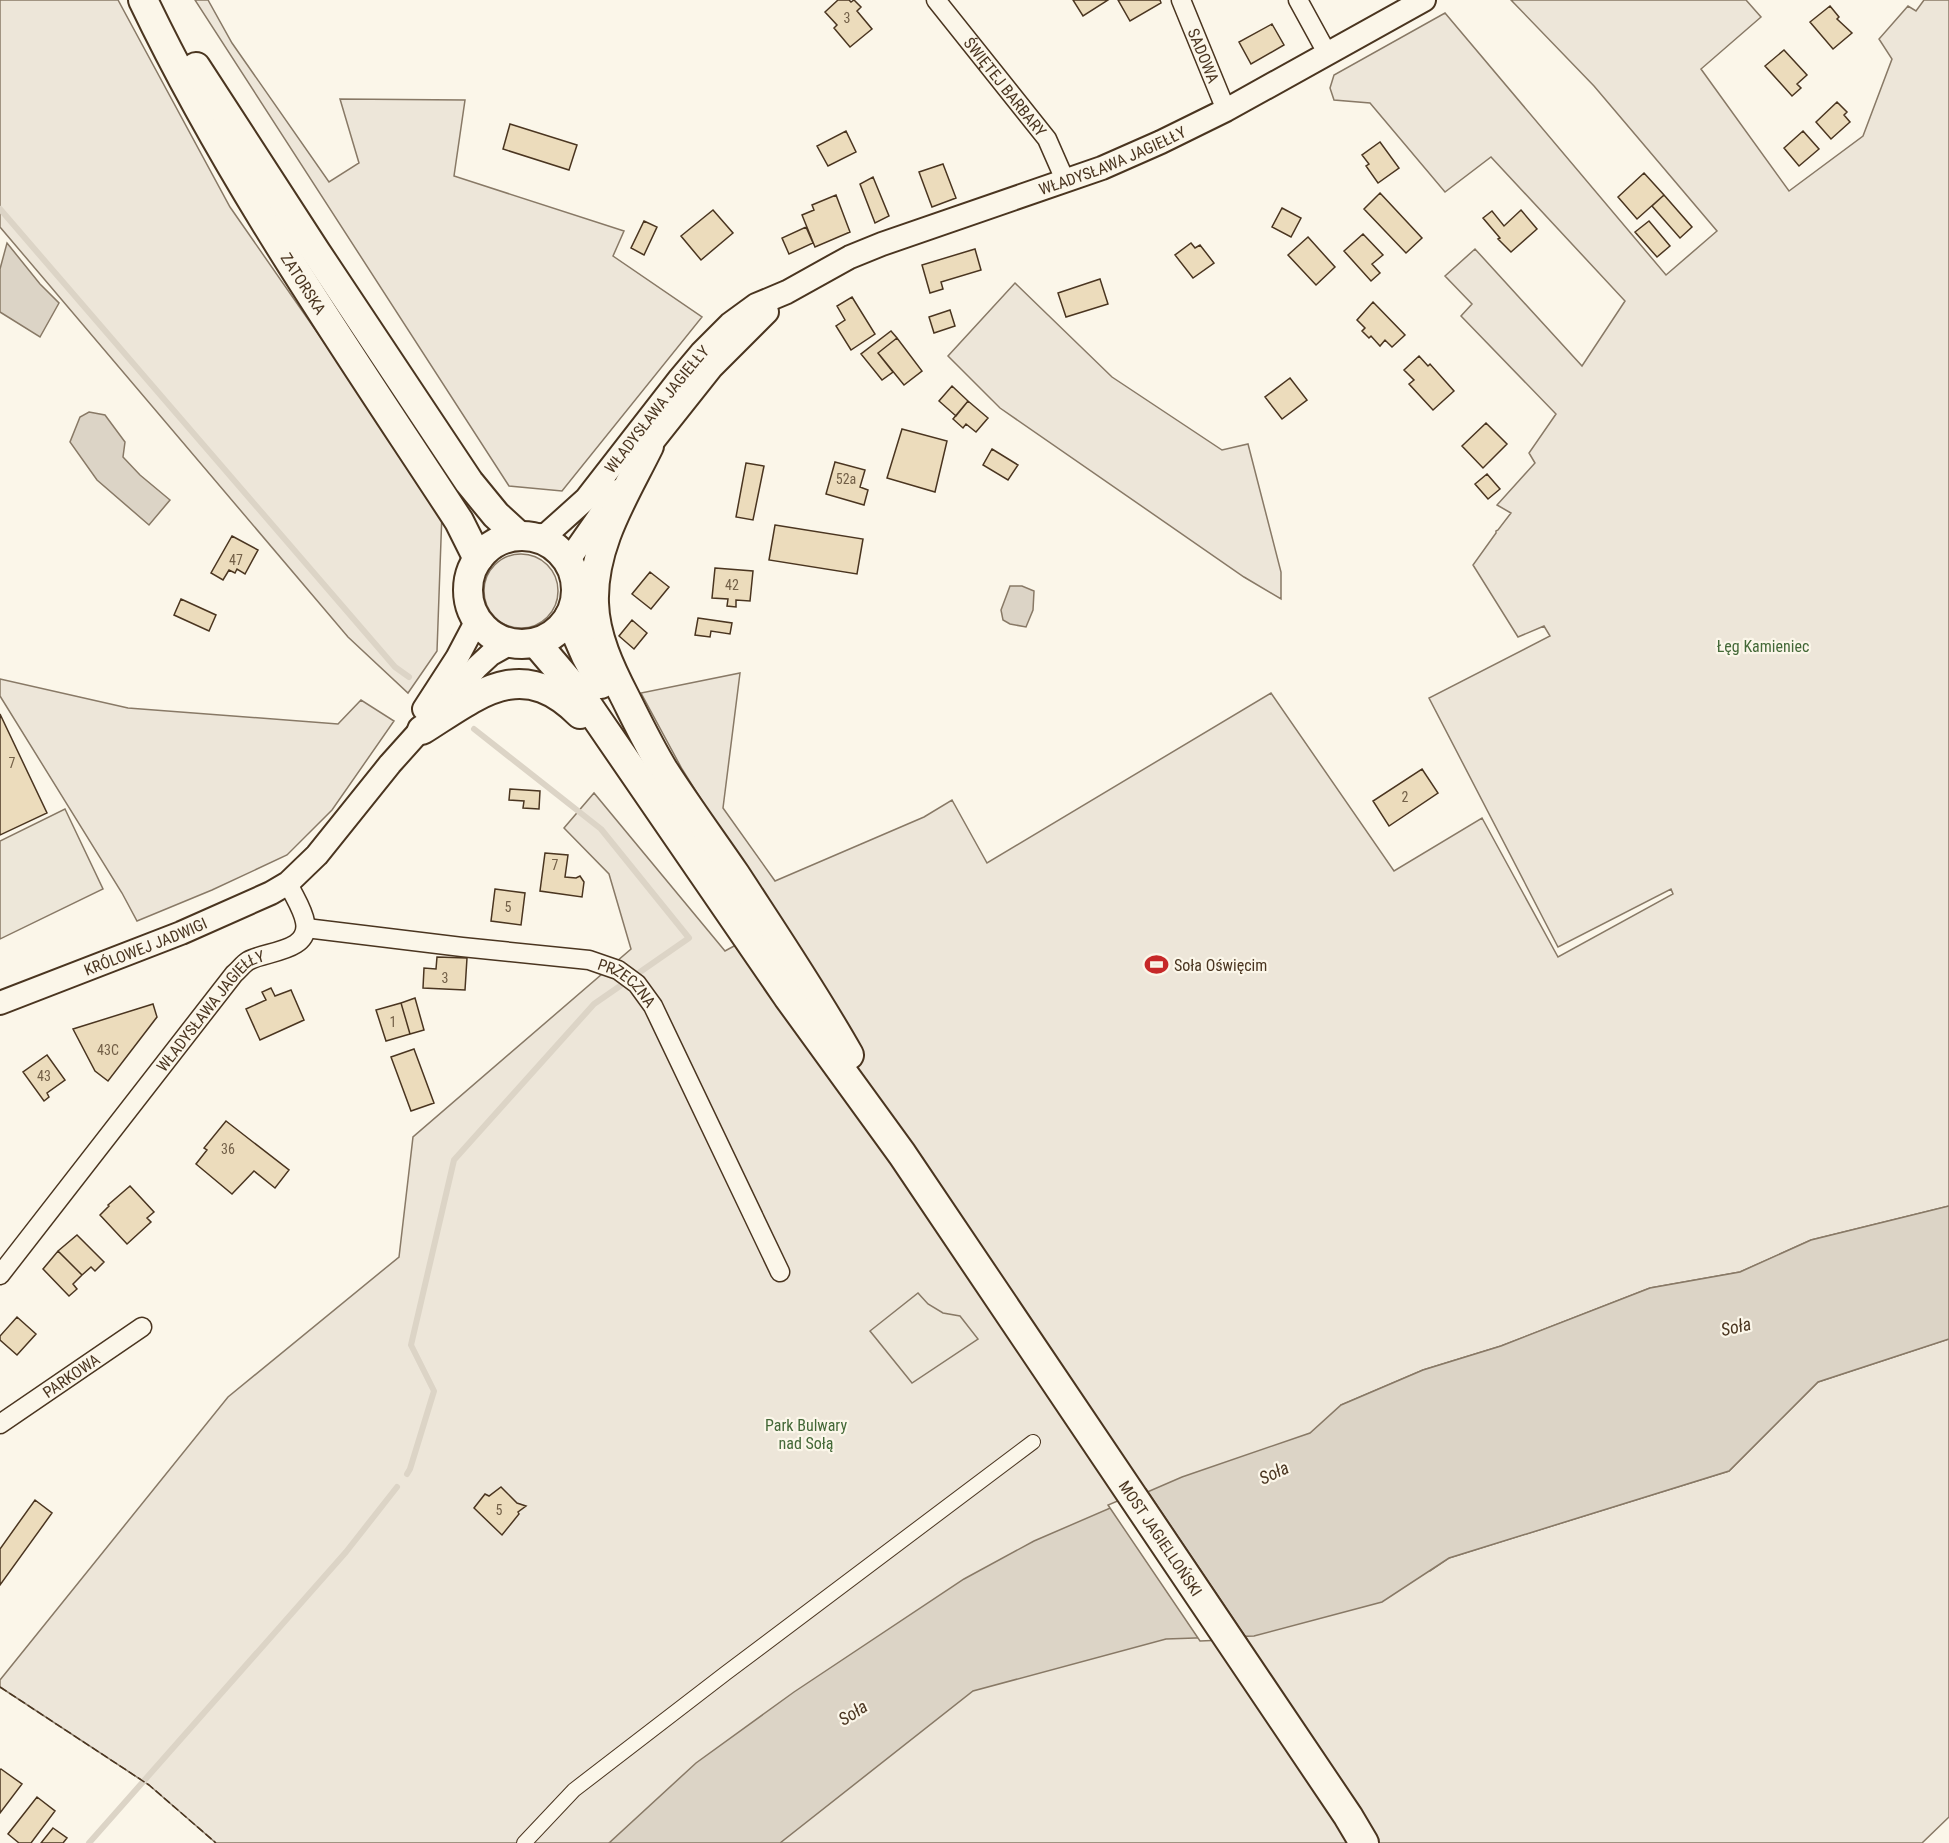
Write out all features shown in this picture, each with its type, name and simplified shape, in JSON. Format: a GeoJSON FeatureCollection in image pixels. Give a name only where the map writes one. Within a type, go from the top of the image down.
{"type":"FeatureCollection","features":[{"type":"Feature","properties":{"kind":"main road","name":"ZATORSKA"},"geometry":{"type":"LineString","coordinates":[[143,0],[170,56],[288,260],[459,521],[478,558]]}},
{"type":"Feature","properties":{"kind":"main road","name":"ZATORSKA"},"geometry":{"type":"LineString","coordinates":[[155,0],[226,114],[412,398],[475,489],[496,516],[527,536]]}},
{"type":"Feature","properties":{"kind":"main road"},"geometry":{"type":"LineString","coordinates":[[649,446],[600,550],[594,603],[597,627],[607,658],[626,700],[650,771]]}},
{"type":"Feature","properties":{"kind":"main road"},"geometry":{"type":"LineString","coordinates":[[527,536],[548,542],[559,550],[568,561],[574,574],[576,589],[575,603],[561,628],[549,637],[523,643],[497,638],[486,631],[477,620],[470,605],[467,589],[470,573],[478,558],[489,547],[503,539],[527,536]]}},
{"type":"Feature","properties":{"kind":"main road"},"geometry":{"type":"LineString","coordinates":[[569,617],[586,656],[608,697],[626,724],[650,771]]}},
{"type":"Feature","properties":{"kind":"main road"},"geometry":{"type":"LineString","coordinates":[[523,643],[582,697],[650,771]]}},
{"type":"Feature","properties":{"kind":"main road"},"geometry":{"type":"LineString","coordinates":[[422,730],[487,690],[510,684],[540,687],[555,693],[650,771]]}},
{"type":"Feature","properties":{"kind":"main road","name":"MOST JAGIELLOŃSKI"},"geometry":{"type":"LineString","coordinates":[[650,771],[788,997],[902,1154],[1364,1843]]}},
{"type":"Feature","properties":{"kind":"street","name":"ŚWIĘTEJ BARBARY"},"geometry":{"type":"LineString","coordinates":[[936,0],[1042,131],[1056,156],[1065,180]]}},
{"type":"Feature","properties":{"kind":"street","name":"SADOWA"},"geometry":{"type":"LineString","coordinates":[[1180,0],[1226,110]]}},
{"type":"Feature","properties":{"kind":"street"},"geometry":{"type":"LineString","coordinates":[[1298,0],[1327,53]]}},
{"type":"Feature","properties":{"kind":"street","name":"WŁADYSŁAWA JAGIEŁŁY"},"geometry":{"type":"LineString","coordinates":[[527,536],[547,534],[586,500],[701,353],[730,324],[756,305],[787,292],[823,271],[882,244],[1101,168],[1226,110],[1424,0]]}},
{"type":"Feature","properties":{"kind":"street","name":"WŁADYSŁAWA JAGIEŁŁY"},"geometry":{"type":"LineString","coordinates":[[568,561],[649,446],[712,368],[787,292]]}},
{"type":"Feature","properties":{"kind":"street"},"geometry":{"type":"LineString","coordinates":[[390,764],[457,658],[477,620]]}},
{"type":"Feature","properties":{"kind":"street"},"geometry":{"type":"LineString","coordinates":[[306,928],[305,919],[288,883],[317,855],[390,764],[477,667],[491,654],[523,643]]}},
{"type":"Feature","properties":{"kind":"street","name":"KRÓLOWEJ JADWIGI"},"geometry":{"type":"LineString","coordinates":[[0,1003],[181,933],[271,893],[288,883]]}},
{"type":"Feature","properties":{"kind":"street","name":"WŁADYSŁAWA JAGIEŁŁY"},"geometry":{"type":"LineString","coordinates":[[0,1275],[234,974],[249,961],[288,949],[296,944],[306,928]]}},
{"type":"Feature","properties":{"kind":"street","name":"PRZECZNA"},"geometry":{"type":"LineString","coordinates":[[306,928],[589,960],[618,970],[637,984],[653,1006],[780,1272]]}},
{"type":"Feature","properties":{"kind":"street","name":"PARKOWA"},"geometry":{"type":"LineString","coordinates":[[0,1424],[142,1327]]}},
{"type":"Feature","properties":{"kind":"street"},"geometry":{"type":"LineString","coordinates":[[524,1843],[574,1790],[1033,1442]]}},
{"type":"Feature","properties":{"kind":"green space"},"geometry":{"type":"Polygon","coordinates":[[[0,0],[118,0],[230,207],[442,512],[437,651],[408,693],[348,637],[0,227],[0,0]]]}},
{"type":"Feature","properties":{"kind":"green space"},"geometry":{"type":"Polygon","coordinates":[[[195,0],[208,0],[232,43],[329,182],[359,163],[340,99],[465,100],[454,176],[624,231],[613,256],[702,317],[562,491],[509,486],[195,0]]]}},
{"type":"Feature","properties":{"kind":"green space"},"geometry":{"type":"Polygon","coordinates":[[[1511,0],[1746,0],[1761,17],[1701,69],[1789,191],[1863,136],[1892,59],[1879,39],[1908,6],[1916,11],[1924,0],[1949,0],[1949,1206],[1811,1240],[1740,1272],[1650,1288],[1501,1346],[1423,1370],[1341,1405],[1430,1571],[1449,1558],[1729,1471],[1818,1382],[1949,1339],[1949,1817],[1922,1843],[216,1843],[149,1785],[0,1687],[0,1680],[228,1397],[399,1257],[413,1137],[631,949],[609,874],[564,828],[594,793],[725,951],[778,922],[682,769],[641,693],[740,673],[723,808],[775,881],[924,817],[952,800],[987,863],[1271,693],[1394,871],[1482,818],[1558,957],[1673,894],[1671,889],[1558,947],[1429,698],[1550,636],[1544,626],[1518,637],[1473,565],[1511,513],[1497,505],[1535,463],[1529,453],[1556,414],[1461,316],[1472,304],[1445,276],[1475,249],[1582,366],[1625,301],[1491,157],[1445,192],[1370,103],[1334,100],[1330,88],[1334,75],[1445,13],[1666,275],[1717,231],[1594,86],[1511,0]]]}},
{"type":"Feature","properties":{"kind":"green space"},"geometry":{"type":"Polygon","coordinates":[[[1015,283],[1112,377],[1222,450],[1248,444],[1281,572],[1281,599],[1244,577],[1000,408],[948,356],[1015,283]]]}},
{"type":"Feature","properties":{"kind":"green space"},"geometry":{"type":"Polygon","coordinates":[[[521,554],[535,557],[547,565],[555,577],[558,591],[555,605],[547,617],[535,625],[521,628],[507,625],[495,617],[487,605],[484,591],[487,577],[495,565],[507,557],[521,554]]]}},
{"type":"Feature","properties":{"kind":"green space"},"geometry":{"type":"Polygon","coordinates":[[[0,679],[128,708],[338,724],[361,700],[394,721],[332,810],[287,855],[212,890],[137,921],[0,696],[0,679]]]}},
{"type":"Feature","properties":{"kind":"shaded area"},"geometry":{"type":"Polygon","coordinates":[[[65,809],[103,889],[0,939],[0,841],[65,809]]]}},
{"type":"Feature","properties":{"kind":"shaded area"},"geometry":{"type":"Polygon","coordinates":[[[918,1293],[928,1304],[943,1313],[960,1316],[978,1339],[912,1383],[870,1331],[918,1293]]]}},
{"type":"Feature","properties":{"kind":"water"},"geometry":{"type":"Polygon","coordinates":[[[7,243],[40,284],[59,303],[40,337],[0,312],[0,269],[7,243]]]}},
{"type":"Feature","properties":{"kind":"water"},"geometry":{"type":"Polygon","coordinates":[[[89,412],[105,415],[125,442],[123,457],[140,475],[170,500],[149,525],[97,480],[70,442],[80,417],[89,412]]]}},
{"type":"Feature","properties":{"kind":"water"},"geometry":{"type":"Polygon","coordinates":[[[1010,586],[1022,586],[1034,591],[1033,610],[1026,627],[1003,620],[1001,610],[1010,586]]]}},
{"type":"Feature","properties":{"kind":"water","name":"Soła"},"geometry":{"type":"Polygon","coordinates":[[[1949,1206],[1949,1339],[1818,1382],[1729,1471],[1449,1558],[1382,1602],[1254,1636],[1166,1639],[973,1691],[780,1843],[609,1843],[696,1763],[794,1692],[964,1579],[1034,1541],[1182,1477],[1310,1433],[1341,1405],[1423,1370],[1501,1346],[1650,1288],[1740,1272],[1811,1240],[1949,1206]]]}},
{"type":"Feature","properties":{"kind":"pier"},"geometry":{"type":"Polygon","coordinates":[[[1146,1489],[1247,1639],[1200,1641],[1108,1505],[1146,1489]]]}},
{"type":"Feature","properties":{"kind":"building"},"geometry":{"type":"Polygon","coordinates":[[[838,0],[851,2],[854,0],[861,7],[857,11],[872,29],[850,47],[834,28],[837,25],[825,12],[838,0]]]}},
{"type":"Feature","properties":{"kind":"building"},"geometry":{"type":"Polygon","coordinates":[[[1073,0],[1108,0],[1083,16],[1073,0]]]}},
{"type":"Feature","properties":{"kind":"building"},"geometry":{"type":"Polygon","coordinates":[[[1118,0],[1160,0],[1161,3],[1130,21],[1118,0]]]}},
{"type":"Feature","properties":{"kind":"building"},"geometry":{"type":"Polygon","coordinates":[[[1830,6],[1839,17],[1837,19],[1852,33],[1833,49],[1810,22],[1830,6]]]}},
{"type":"Feature","properties":{"kind":"building"},"geometry":{"type":"Polygon","coordinates":[[[1272,24],[1284,45],[1251,64],[1239,42],[1272,24]]]}},
{"type":"Feature","properties":{"kind":"building"},"geometry":{"type":"Polygon","coordinates":[[[1784,50],[1807,75],[1797,84],[1801,88],[1792,96],[1765,66],[1784,50]]]}},
{"type":"Feature","properties":{"kind":"building"},"geometry":{"type":"Polygon","coordinates":[[[1837,102],[1847,112],[1844,115],[1850,122],[1831,139],[1816,122],[1837,102]]]}},
{"type":"Feature","properties":{"kind":"building"},"geometry":{"type":"Polygon","coordinates":[[[510,124],[577,145],[569,170],[503,149],[510,124]]]}},
{"type":"Feature","properties":{"kind":"building"},"geometry":{"type":"Polygon","coordinates":[[[846,131],[856,152],[828,166],[817,146],[846,131]]]}},
{"type":"Feature","properties":{"kind":"building"},"geometry":{"type":"Polygon","coordinates":[[[1803,131],[1819,149],[1799,166],[1784,148],[1803,131]]]}},
{"type":"Feature","properties":{"kind":"building"},"geometry":{"type":"Polygon","coordinates":[[[1380,142],[1399,168],[1378,183],[1366,166],[1369,164],[1362,155],[1380,142]]]}},
{"type":"Feature","properties":{"kind":"building"},"geometry":{"type":"Polygon","coordinates":[[[943,164],[956,198],[932,207],[919,172],[943,164]]]}},
{"type":"Feature","properties":{"kind":"building"},"geometry":{"type":"Polygon","coordinates":[[[1644,173],[1664,195],[1637,219],[1618,197],[1644,173]]]}},
{"type":"Feature","properties":{"kind":"building"},"geometry":{"type":"Polygon","coordinates":[[[873,177],[889,216],[875,223],[860,184],[873,177]]]}},
{"type":"Feature","properties":{"kind":"building"},"geometry":{"type":"Polygon","coordinates":[[[1380,193],[1422,238],[1406,253],[1364,209],[1380,193]]]}},
{"type":"Feature","properties":{"kind":"building"},"geometry":{"type":"Polygon","coordinates":[[[836,195],[850,232],[815,247],[802,215],[814,210],[812,205],[836,195]]]}},
{"type":"Feature","properties":{"kind":"building"},"geometry":{"type":"Polygon","coordinates":[[[1664,195],[1692,227],[1680,238],[1652,206],[1664,195]]]}},
{"type":"Feature","properties":{"kind":"building"},"geometry":{"type":"Polygon","coordinates":[[[1282,208],[1301,218],[1291,237],[1272,227],[1282,208]]]}},
{"type":"Feature","properties":{"kind":"building"},"geometry":{"type":"Polygon","coordinates":[[[713,210],[733,233],[701,260],[681,236],[713,210]]]}},
{"type":"Feature","properties":{"kind":"building"},"geometry":{"type":"Polygon","coordinates":[[[1521,210],[1537,229],[1511,252],[1483,218],[1492,211],[1504,226],[1521,210]]]}},
{"type":"Feature","properties":{"kind":"building"},"geometry":{"type":"Polygon","coordinates":[[[644,221],[657,227],[644,255],[631,248],[644,221]]]}},
{"type":"Feature","properties":{"kind":"building"},"geometry":{"type":"Polygon","coordinates":[[[1649,221],[1670,246],[1657,257],[1635,232],[1649,221]]]}},
{"type":"Feature","properties":{"kind":"building"},"geometry":{"type":"Polygon","coordinates":[[[806,227],[813,243],[789,254],[782,238],[806,227]]]}},
{"type":"Feature","properties":{"kind":"building"},"geometry":{"type":"Polygon","coordinates":[[[1363,234],[1383,255],[1372,264],[1380,273],[1371,281],[1344,251],[1363,234]]]}},
{"type":"Feature","properties":{"kind":"building"},"geometry":{"type":"Polygon","coordinates":[[[1308,237],[1335,267],[1316,285],[1288,255],[1308,237]]]}},
{"type":"Feature","properties":{"kind":"building"},"geometry":{"type":"Polygon","coordinates":[[[1191,243],[1195,248],[1200,245],[1214,263],[1193,278],[1175,255],[1191,243]]]}},
{"type":"Feature","properties":{"kind":"building"},"geometry":{"type":"Polygon","coordinates":[[[975,249],[981,270],[941,282],[943,289],[930,293],[922,265],[975,249]]]}},
{"type":"Feature","properties":{"kind":"building"},"geometry":{"type":"Polygon","coordinates":[[[1100,279],[1108,304],[1066,317],[1058,293],[1100,279]]]}},
{"type":"Feature","properties":{"kind":"building"},"geometry":{"type":"Polygon","coordinates":[[[852,297],[875,334],[851,350],[836,326],[845,320],[837,306],[852,297]]]}},
{"type":"Feature","properties":{"kind":"building"},"geometry":{"type":"Polygon","coordinates":[[[1373,302],[1405,335],[1392,347],[1385,340],[1380,346],[1371,336],[1369,338],[1362,331],[1365,328],[1357,320],[1373,302]]]}},
{"type":"Feature","properties":{"kind":"building"},"geometry":{"type":"Polygon","coordinates":[[[950,310],[955,326],[934,333],[929,317],[950,310]]]}},
{"type":"Feature","properties":{"kind":"building"},"geometry":{"type":"Polygon","coordinates":[[[891,331],[897,338],[878,353],[893,372],[882,380],[861,354],[891,331]]]}},
{"type":"Feature","properties":{"kind":"building"},"geometry":{"type":"Polygon","coordinates":[[[897,338],[922,371],[904,385],[878,353],[897,338]]]}},
{"type":"Feature","properties":{"kind":"building"},"geometry":{"type":"Polygon","coordinates":[[[1419,356],[1428,366],[1430,364],[1454,391],[1433,410],[1409,384],[1414,380],[1404,370],[1419,356]]]}},
{"type":"Feature","properties":{"kind":"building"},"geometry":{"type":"Polygon","coordinates":[[[1290,378],[1307,400],[1282,419],[1265,397],[1290,378]]]}},
{"type":"Feature","properties":{"kind":"building"},"geometry":{"type":"Polygon","coordinates":[[[952,386],[968,401],[956,416],[939,401],[952,386]]]}},
{"type":"Feature","properties":{"kind":"building"},"geometry":{"type":"Polygon","coordinates":[[[968,401],[988,418],[976,432],[966,424],[963,428],[953,419],[968,401]]]}},
{"type":"Feature","properties":{"kind":"building"},"geometry":{"type":"Polygon","coordinates":[[[1486,423],[1507,444],[1483,468],[1462,446],[1486,423]]]}},
{"type":"Feature","properties":{"kind":"building"},"geometry":{"type":"Polygon","coordinates":[[[902,429],[947,441],[935,492],[887,478],[902,429]]]}},
{"type":"Feature","properties":{"kind":"building"},"geometry":{"type":"Polygon","coordinates":[[[992,449],[1018,465],[1008,480],[983,465],[992,449]]]}},
{"type":"Feature","properties":{"kind":"building"},"geometry":{"type":"Polygon","coordinates":[[[835,462],[865,470],[860,487],[868,490],[864,505],[826,494],[835,462]]]}},
{"type":"Feature","properties":{"kind":"building"},"geometry":{"type":"Polygon","coordinates":[[[746,463],[764,466],[753,520],[736,517],[746,463]]]}},
{"type":"Feature","properties":{"kind":"building"},"geometry":{"type":"Polygon","coordinates":[[[1487,474],[1500,489],[1488,499],[1475,484],[1487,474]]]}},
{"type":"Feature","properties":{"kind":"building"},"geometry":{"type":"Polygon","coordinates":[[[775,525],[863,539],[857,574],[769,560],[775,525]]]}},
{"type":"Feature","properties":{"kind":"building"},"geometry":{"type":"Polygon","coordinates":[[[232,536],[258,550],[245,574],[237,569],[235,573],[229,570],[223,580],[211,573],[232,536]]]}},
{"type":"Feature","properties":{"kind":"building"},"geometry":{"type":"Polygon","coordinates":[[[715,568],[753,571],[750,601],[736,600],[736,607],[727,606],[728,599],[712,598],[715,568]]]}},
{"type":"Feature","properties":{"kind":"building"},"geometry":{"type":"Polygon","coordinates":[[[650,572],[669,587],[651,609],[632,594],[650,572]]]}},
{"type":"Feature","properties":{"kind":"building"},"geometry":{"type":"Polygon","coordinates":[[[181,599],[216,615],[209,631],[174,615],[181,599]]]}},
{"type":"Feature","properties":{"kind":"building"},"geometry":{"type":"Polygon","coordinates":[[[698,618],[732,623],[730,634],[711,631],[710,637],[695,635],[698,618]]]}},
{"type":"Feature","properties":{"kind":"building"},"geometry":{"type":"Polygon","coordinates":[[[632,620],[647,633],[634,649],[619,636],[632,620]]]}},
{"type":"Feature","properties":{"kind":"building"},"geometry":{"type":"Polygon","coordinates":[[[0,714],[47,813],[0,835],[0,714]]]}},
{"type":"Feature","properties":{"kind":"building"},"geometry":{"type":"Polygon","coordinates":[[[1422,769],[1438,793],[1389,826],[1373,801],[1422,769]]]}},
{"type":"Feature","properties":{"kind":"building"},"geometry":{"type":"Polygon","coordinates":[[[510,789],[540,791],[539,809],[523,808],[524,801],[509,800],[510,789]]]}},
{"type":"Feature","properties":{"kind":"building"},"geometry":{"type":"Polygon","coordinates":[[[545,853],[568,855],[565,877],[580,876],[584,882],[582,897],[540,891],[545,853]]]}},
{"type":"Feature","properties":{"kind":"building"},"geometry":{"type":"Polygon","coordinates":[[[495,889],[525,893],[521,925],[491,921],[495,889]]]}},
{"type":"Feature","properties":{"kind":"building"},"geometry":{"type":"Polygon","coordinates":[[[437,957],[467,958],[465,990],[423,988],[424,968],[436,969],[437,957]]]}},
{"type":"Feature","properties":{"kind":"building"},"geometry":{"type":"Polygon","coordinates":[[[271,988],[275,996],[291,990],[304,1020],[260,1040],[246,1009],[266,1000],[262,992],[271,988]]]}},
{"type":"Feature","properties":{"kind":"building"},"geometry":{"type":"Polygon","coordinates":[[[415,998],[424,1030],[410,1034],[401,1003],[415,998]]]}},
{"type":"Feature","properties":{"kind":"building"},"geometry":{"type":"Polygon","coordinates":[[[401,1003],[410,1034],[386,1041],[376,1010],[401,1003]]]}},
{"type":"Feature","properties":{"kind":"building"},"geometry":{"type":"Polygon","coordinates":[[[153,1004],[157,1017],[108,1081],[95,1071],[73,1029],[153,1004]]]}},
{"type":"Feature","properties":{"kind":"building"},"geometry":{"type":"Polygon","coordinates":[[[414,1049],[434,1103],[411,1111],[391,1057],[414,1049]]]}},
{"type":"Feature","properties":{"kind":"building"},"geometry":{"type":"Polygon","coordinates":[[[47,1055],[65,1080],[47,1093],[49,1097],[44,1101],[23,1072],[47,1055]]]}},
{"type":"Feature","properties":{"kind":"building"},"geometry":{"type":"Polygon","coordinates":[[[226,1121],[289,1170],[275,1188],[254,1171],[232,1194],[196,1164],[207,1150],[204,1148],[226,1121]]]}},
{"type":"Feature","properties":{"kind":"building"},"geometry":{"type":"Polygon","coordinates":[[[130,1186],[154,1212],[147,1218],[151,1222],[127,1244],[100,1215],[130,1186]]]}},
{"type":"Feature","properties":{"kind":"building"},"geometry":{"type":"Polygon","coordinates":[[[77,1235],[104,1262],[95,1271],[91,1267],[82,1275],[58,1251],[77,1235]]]}},
{"type":"Feature","properties":{"kind":"building"},"geometry":{"type":"Polygon","coordinates":[[[58,1251],[82,1275],[73,1284],[77,1289],[69,1296],[43,1269],[58,1251]]]}},
{"type":"Feature","properties":{"kind":"building"},"geometry":{"type":"Polygon","coordinates":[[[17,1317],[36,1334],[17,1355],[0,1340],[0,1336],[17,1317]]]}},
{"type":"Feature","properties":{"kind":"building"},"geometry":{"type":"Polygon","coordinates":[[[501,1487],[517,1503],[526,1506],[518,1512],[519,1514],[502,1535],[474,1508],[485,1494],[489,1496],[501,1487]]]}},
{"type":"Feature","properties":{"kind":"building"},"geometry":{"type":"Polygon","coordinates":[[[35,1500],[52,1513],[0,1585],[0,1549],[35,1500]]]}},
{"type":"Feature","properties":{"kind":"building"},"geometry":{"type":"Polygon","coordinates":[[[0,1770],[22,1784],[0,1813],[0,1770]]]}},
{"type":"Feature","properties":{"kind":"building"},"geometry":{"type":"Polygon","coordinates":[[[37,1797],[55,1811],[31,1843],[19,1843],[8,1834],[37,1797]]]}},
{"type":"Feature","properties":{"kind":"building"},"geometry":{"type":"Polygon","coordinates":[[[53,1828],[67,1838],[63,1843],[41,1843],[53,1828]]]}},
{"type":"Feature","properties":{"kind":"waterway"},"geometry":{"type":"LineString","coordinates":[[0,209],[395,667],[409,677]]}},
{"type":"Feature","properties":{"kind":"waterway"},"geometry":{"type":"LineString","coordinates":[[474,729],[601,829],[689,938],[640,972]]}},
{"type":"Feature","properties":{"kind":"waterway"},"geometry":{"type":"LineString","coordinates":[[407,1474],[434,1391],[411,1345],[454,1160],[594,1004],[620,986]]}},
{"type":"Feature","properties":{"kind":"waterway"},"geometry":{"type":"LineString","coordinates":[[89,1843],[346,1552],[397,1487]]}},
{"type":"Feature","properties":{"kind":"fence"},"geometry":{"type":"LineString","coordinates":[[0,1687],[149,1785],[216,1843]]}},
{"type":"Feature","properties":{"kind":"place","name":"Soła Oświęcim"},"geometry":{"type":"Point","coordinates":[1156,965]}},
{"type":"Feature","properties":{"kind":"park label","name":"Łęg Kamieniec"},"geometry":{"type":"Point","coordinates":[1763,646]}},
{"type":"Feature","properties":{"kind":"park label","name":"Park Bulwary nad Sołą"},"geometry":{"type":"Point","coordinates":[806,1434]}}]}
